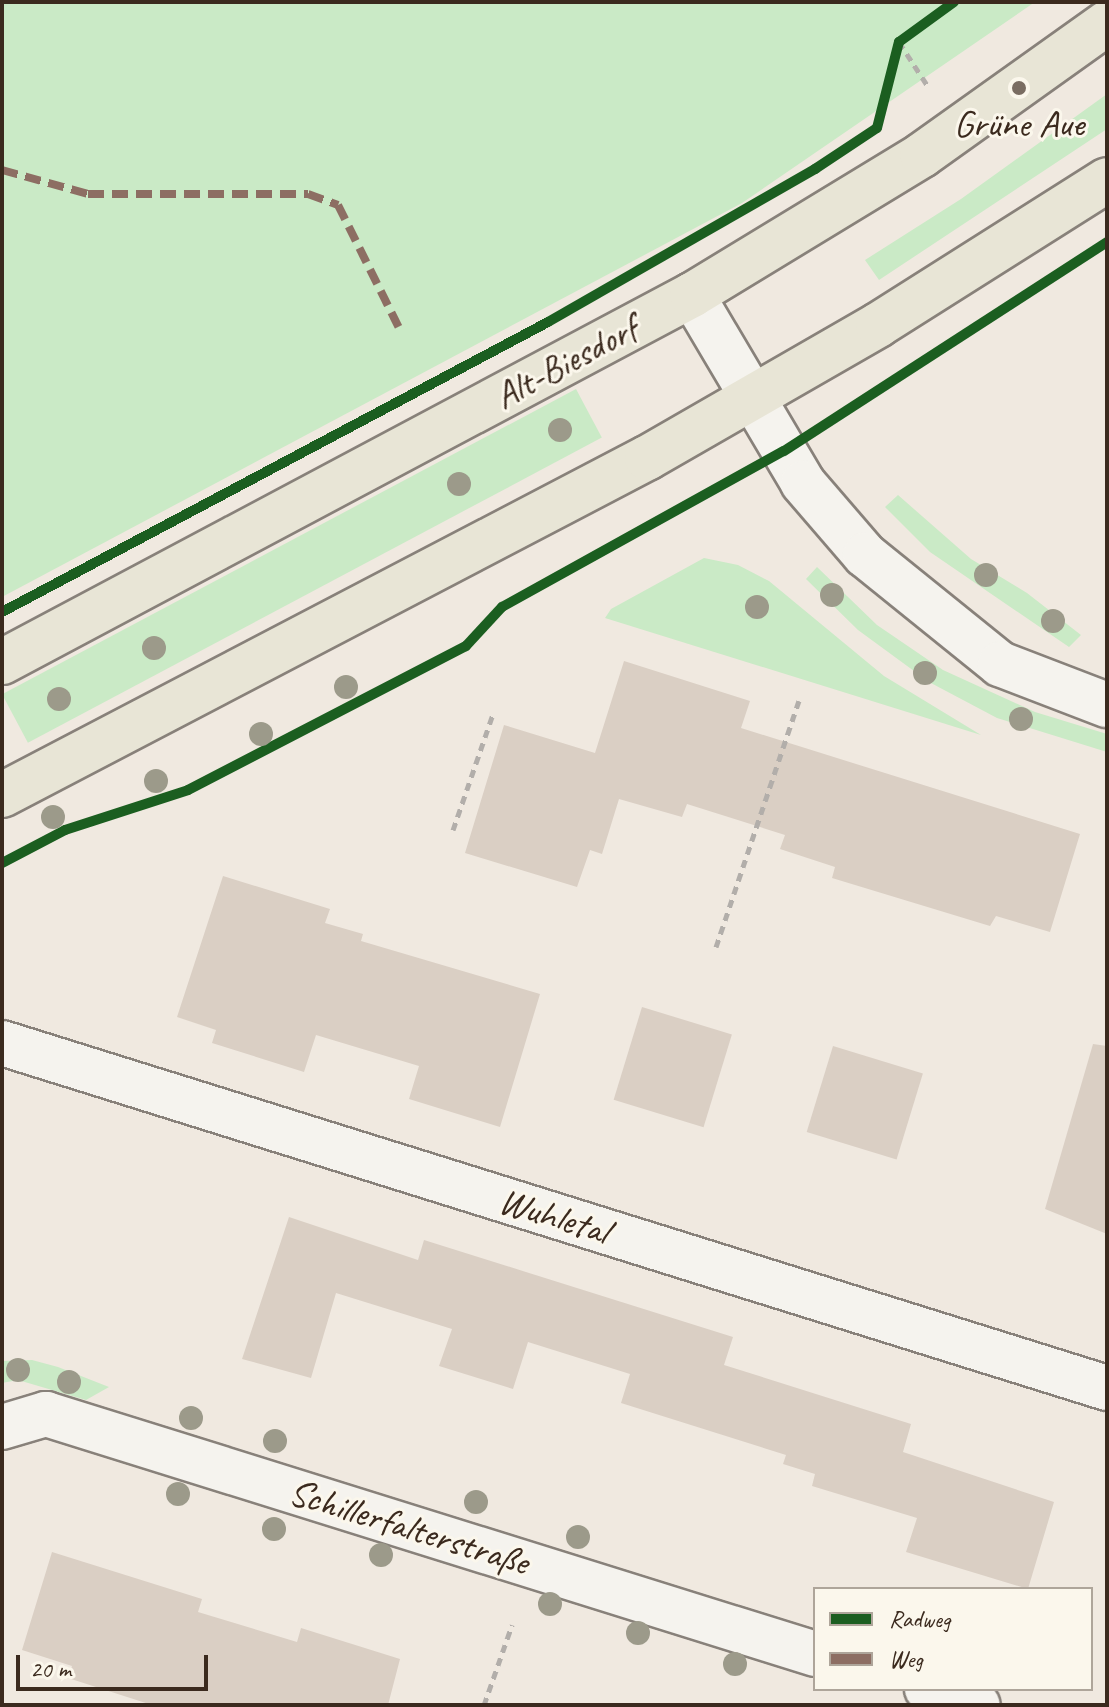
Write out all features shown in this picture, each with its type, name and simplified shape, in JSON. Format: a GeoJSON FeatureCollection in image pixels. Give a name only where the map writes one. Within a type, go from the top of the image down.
{"type":"FeatureCollection","features":[{"type":"Feature","properties":{"kind":"main road","name":"Alt-Biesdorf"},"geometry":{"type":"LineString","coordinates":[[2,662],[692,295],[922,155],[1107,23]]}},
{"type":"Feature","properties":{"kind":"main road"},"geometry":{"type":"LineString","coordinates":[[2,795],[370,606],[752,399],[997,254],[1107,180]]}},
{"type":"Feature","properties":{"kind":"street"},"geometry":{"type":"LineString","coordinates":[[692,295],[752,399],[824,513],[865,555],[1000,664],[1107,705]]}},
{"type":"Feature","properties":{"kind":"street","name":"Wuhletal"},"geometry":{"type":"LineString","coordinates":[[2,1043],[1107,1388]]}},
{"type":"Feature","properties":{"kind":"street","name":"Schillerfalterstraße"},"geometry":{"type":"LineString","coordinates":[[2,1427],[46,1414],[813,1653]]}},
{"type":"Feature","properties":{"kind":"street"},"geometry":{"type":"LineString","coordinates":[[933,1691],[978,1705]]}},
{"type":"Feature","properties":{"kind":"path"},"geometry":{"type":"LineString","coordinates":[[895,56],[899,42]]}},
{"type":"Feature","properties":{"kind":"path"},"geometry":{"type":"LineString","coordinates":[[899,42],[931,91]]}},
{"type":"Feature","properties":{"kind":"path"},"geometry":{"type":"LineString","coordinates":[[716,947],[799,701]]}},
{"type":"Feature","properties":{"kind":"path"},"geometry":{"type":"LineString","coordinates":[[453,830],[493,714]]}},
{"type":"Feature","properties":{"kind":"path"},"geometry":{"type":"LineString","coordinates":[[484,1705],[512,1625]]}},
{"type":"Feature","properties":{"kind":"green space"},"geometry":{"type":"Polygon","coordinates":[[[2,2],[1035,2],[742,203],[2,597],[2,2]]]}},
{"type":"Feature","properties":{"kind":"green space"},"geometry":{"type":"Polygon","coordinates":[[[1107,94],[1107,129],[879,280],[865,260],[961,199],[1107,94]]]}},
{"type":"Feature","properties":{"kind":"green space"},"geometry":{"type":"Polygon","coordinates":[[[576,389],[602,438],[28,743],[2,694],[576,389]]]}},
{"type":"Feature","properties":{"kind":"green space"},"geometry":{"type":"Polygon","coordinates":[[[898,495],[971,559],[1027,593],[1081,635],[1069,647],[930,552],[885,507],[898,495]]]}},
{"type":"Feature","properties":{"kind":"green space"},"geometry":{"type":"Polygon","coordinates":[[[704,558],[738,565],[769,581],[884,676],[981,735],[605,618],[611,609],[704,558]]]}},
{"type":"Feature","properties":{"kind":"green space"},"geometry":{"type":"Polygon","coordinates":[[[817,567],[877,625],[943,670],[1035,712],[1107,734],[1107,752],[997,718],[929,682],[858,630],[806,579],[817,567]]]}},
{"type":"Feature","properties":{"kind":"green space"},"geometry":{"type":"Polygon","coordinates":[[[32,1360],[109,1387],[86,1400],[18,1380],[2,1383],[2,1361],[32,1360]]]}},
{"type":"Feature","properties":{"kind":"building"},"geometry":{"type":"Polygon","coordinates":[[[624,661],[750,701],[741,728],[1080,834],[1050,932],[996,916],[990,926],[832,878],[835,867],[780,849],[785,835],[687,804],[682,817],[619,799],[602,854],[590,850],[577,887],[465,853],[504,725],[595,753],[624,661]]]}},
{"type":"Feature","properties":{"kind":"building"},"geometry":{"type":"Polygon","coordinates":[[[223,876],[330,909],[325,923],[363,934],[361,941],[540,994],[500,1127],[409,1099],[419,1066],[316,1035],[304,1072],[212,1043],[216,1030],[177,1017],[223,876]]]}},
{"type":"Feature","properties":{"kind":"building"},"geometry":{"type":"Polygon","coordinates":[[[642,1007],[732,1034],[704,1127],[614,1100],[642,1007]]]}},
{"type":"Feature","properties":{"kind":"building"},"geometry":{"type":"Polygon","coordinates":[[[1093,1044],[1107,1046],[1107,1234],[1045,1209],[1093,1044]]]}},
{"type":"Feature","properties":{"kind":"building"},"geometry":{"type":"Polygon","coordinates":[[[833,1046],[923,1073],[897,1160],[807,1132],[833,1046]]]}},
{"type":"Feature","properties":{"kind":"building"},"geometry":{"type":"Polygon","coordinates":[[[289,1217],[418,1260],[424,1240],[733,1337],[724,1365],[911,1424],[903,1452],[1054,1502],[1029,1587],[1021,1587],[906,1552],[917,1518],[812,1486],[815,1474],[783,1464],[786,1455],[621,1403],[630,1374],[528,1342],[513,1389],[439,1366],[452,1329],[336,1293],[311,1378],[242,1359],[289,1217]]]}},
{"type":"Feature","properties":{"kind":"building"},"geometry":{"type":"Polygon","coordinates":[[[52,1552],[202,1599],[198,1612],[297,1642],[301,1628],[400,1659],[388,1705],[152,1705],[68,1678],[72,1666],[22,1650],[52,1552]]]}},
{"type":"Feature","properties":{"kind":"marked path"},"geometry":{"type":"LineString","coordinates":[[2,170],[88,194],[308,194],[338,205],[400,330]]}},
{"type":"Feature","properties":{"kind":"cycle path"},"geometry":{"type":"LineString","coordinates":[[2,612],[548,322],[815,169],[877,128],[899,42],[954,2]]}},
{"type":"Feature","properties":{"kind":"cycle path"},"geometry":{"type":"LineString","coordinates":[[2,863],[65,830],[188,790],[466,646],[502,607],[784,451],[1107,242]]}},
{"type":"Feature","properties":{"kind":"place","name":"Grüne Aue"},"geometry":{"type":"Point","coordinates":[1019,88]}}]}
